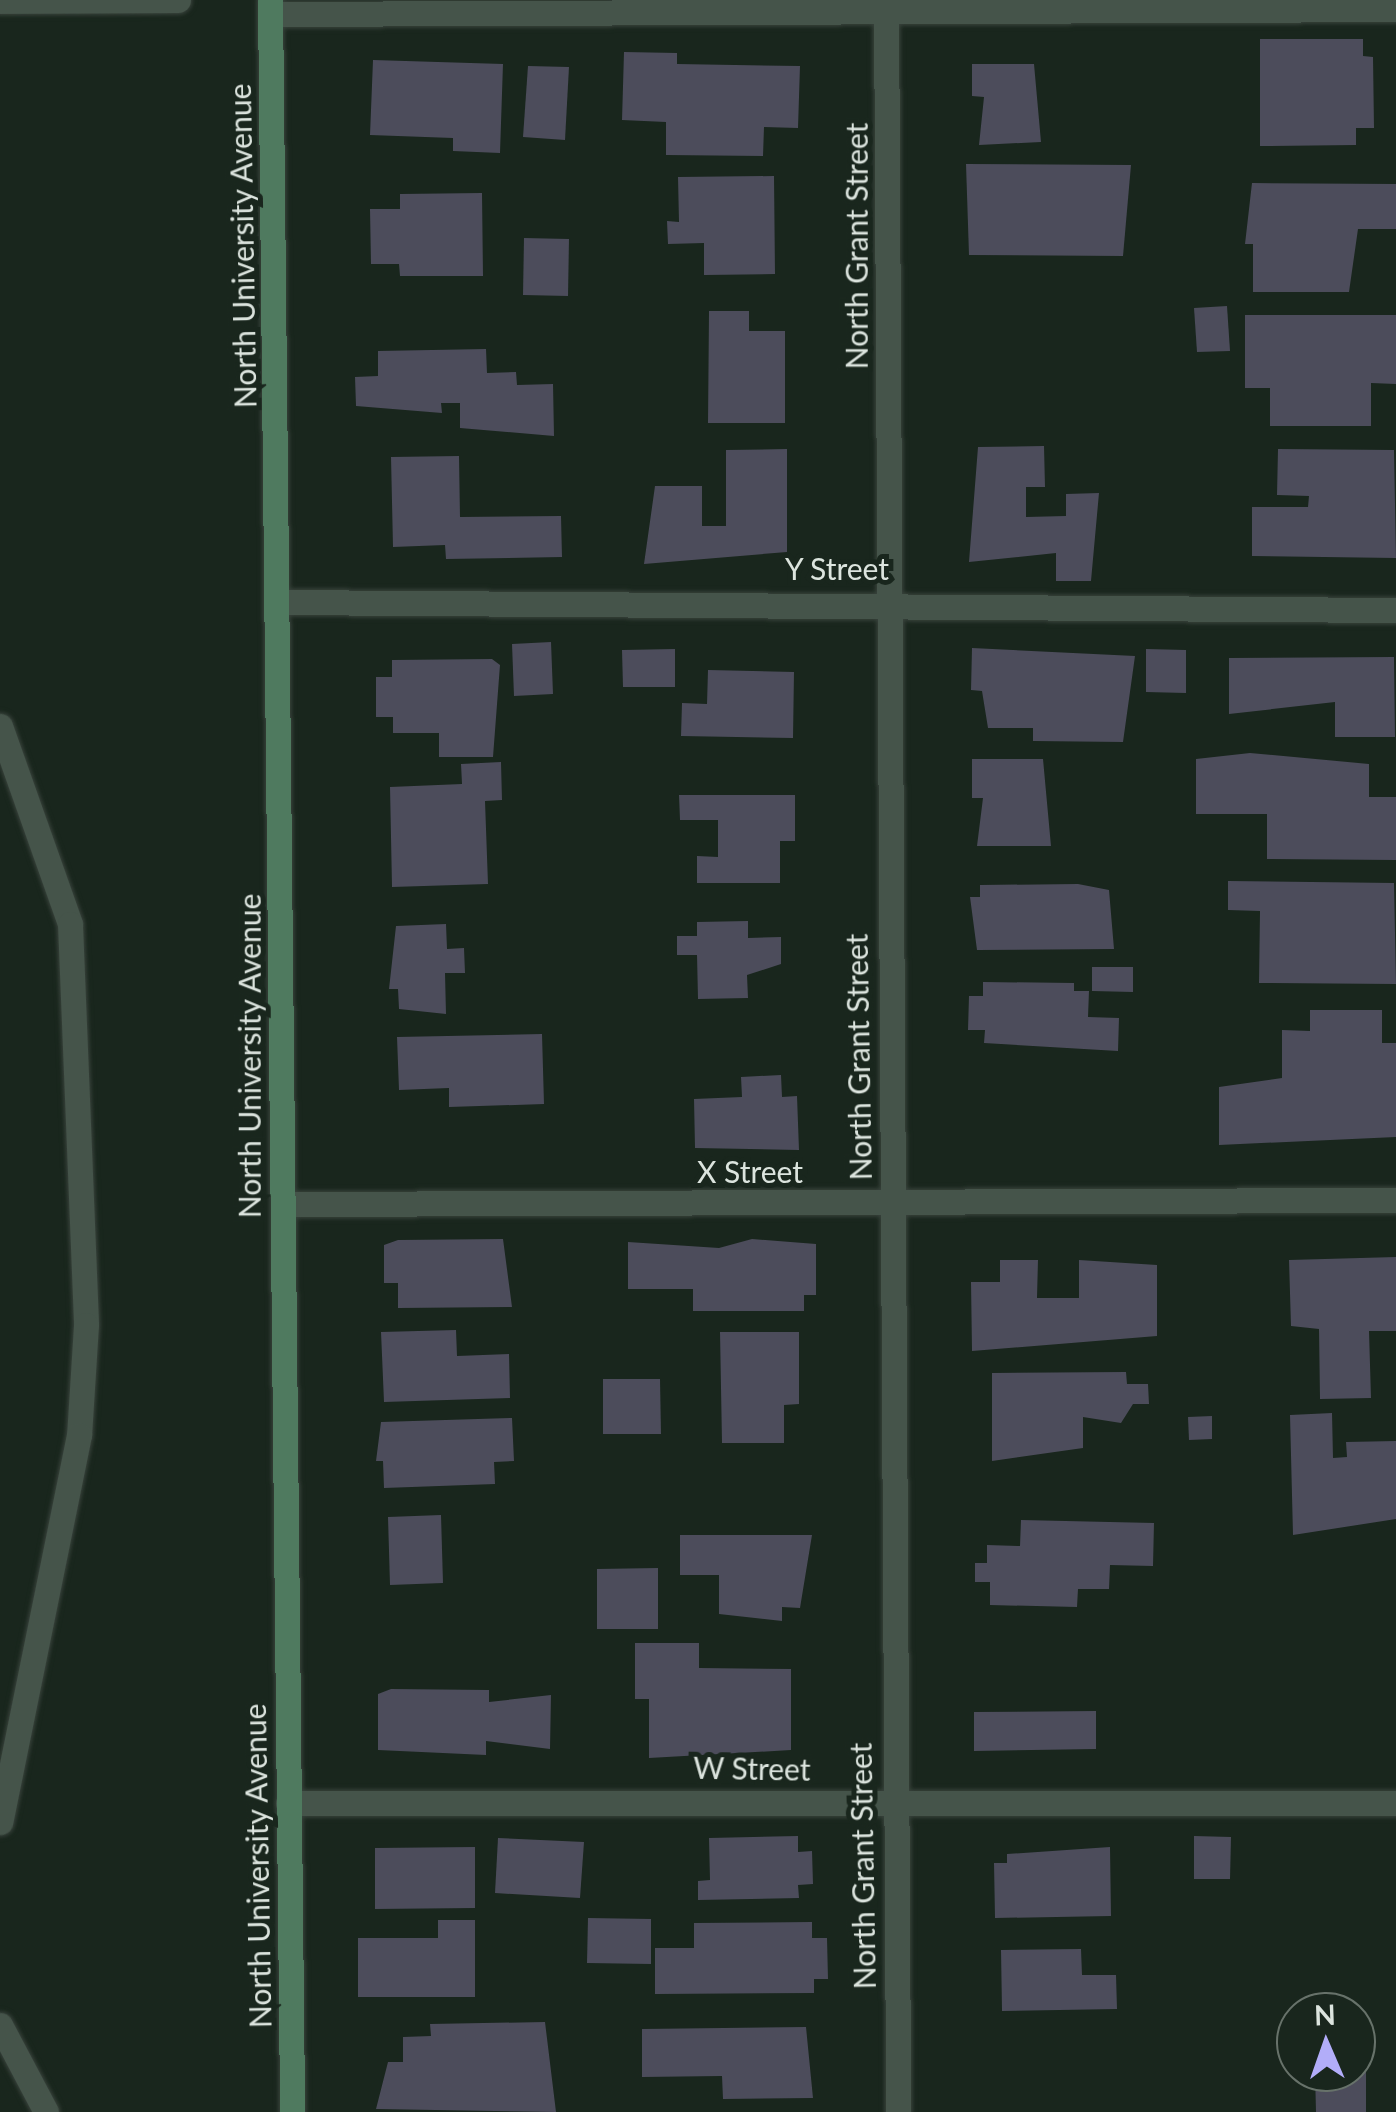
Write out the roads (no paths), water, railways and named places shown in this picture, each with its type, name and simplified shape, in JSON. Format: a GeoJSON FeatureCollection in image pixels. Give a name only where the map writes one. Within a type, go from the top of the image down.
{"type":"FeatureCollection","features":[{"type":"Feature","properties":{"kind":"street"},"geometry":{"type":"LineString","coordinates":[[0,2],[178,0]]}},
{"type":"Feature","properties":{"kind":"street"},"geometry":{"type":"LineString","coordinates":[[270,7],[886,2],[1396,9]]}},
{"type":"Feature","properties":{"kind":"street","name":"North Grant Street"},"geometry":{"type":"LineString","coordinates":[[886,2],[898,2112]]}},
{"type":"Feature","properties":{"kind":"street","name":"North University Avenue"},"geometry":{"type":"LineString","coordinates":[[270,7],[292,2112]]}},
{"type":"Feature","properties":{"kind":"street","name":"Y Street"},"geometry":{"type":"LineString","coordinates":[[278,602],[889,600],[1396,610]]}},
{"type":"Feature","properties":{"kind":"street"},"geometry":{"type":"LineString","coordinates":[[0,726],[70,924],[86,1325],[80,1436],[0,1822]]}},
{"type":"Feature","properties":{"kind":"street","name":"X Street"},"geometry":{"type":"LineString","coordinates":[[283,1204],[1396,1200]]}},
{"type":"Feature","properties":{"kind":"street","name":"W Street"},"geometry":{"type":"LineString","coordinates":[[288,1802],[1396,1803]]}},
{"type":"Feature","properties":{"kind":"street"},"geometry":{"type":"LineString","coordinates":[[0,2024],[46,2112]]}}]}
